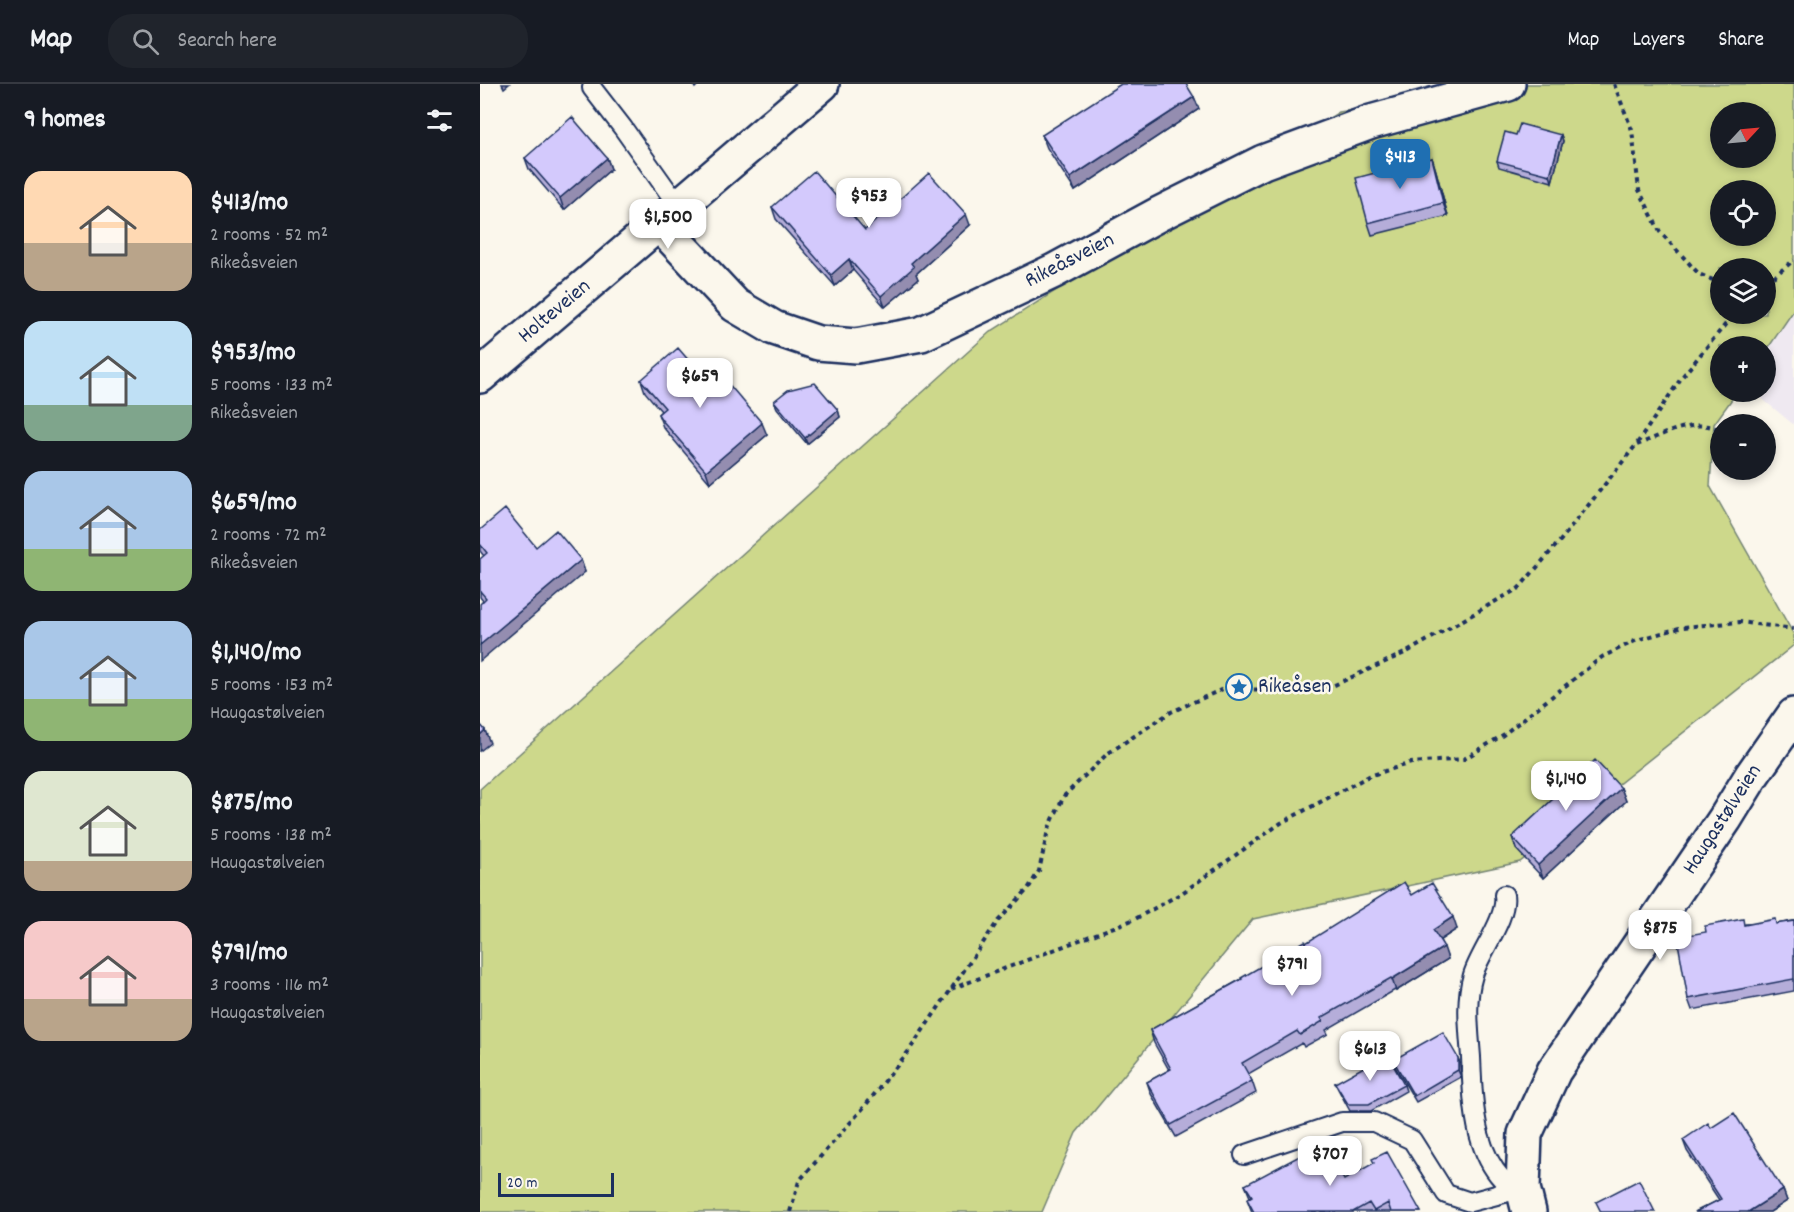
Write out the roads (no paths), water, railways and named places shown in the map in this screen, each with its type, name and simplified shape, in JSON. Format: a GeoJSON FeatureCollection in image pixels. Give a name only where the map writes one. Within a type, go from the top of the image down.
{"type":"FeatureCollection","features":[{"type":"Feature","properties":{"kind":"street","name":"Holteveien"},"geometry":{"type":"LineString","coordinates":[[480,376],[822,84]]}},
{"type":"Feature","properties":{"kind":"street","name":"Rikeåsveien"},"geometry":{"type":"LineString","coordinates":[[669,215],[735,305],[785,332],[818,343],[856,346],[921,334],[1054,271],[1159,214],[1263,162],[1371,122],[1508,84]]}},
{"type":"Feature","properties":{"kind":"street","name":"Haugastølveien"},"geometry":{"type":"LineString","coordinates":[[1526,1200],[1525,1134],[1554,1071],[1794,715]]}},
{"type":"Feature","properties":{"kind":"lane"},"geometry":{"type":"LineString","coordinates":[[592,88],[623,128],[669,215]]}},
{"type":"Feature","properties":{"kind":"lane"},"geometry":{"type":"LineString","coordinates":[[1504,895],[1505,902],[1500,917],[1479,957],[1469,990],[1472,1077],[1479,1134],[1486,1153],[1504,1181],[1526,1200]]}},
{"type":"Feature","properties":{"kind":"lane"},"geometry":{"type":"LineString","coordinates":[[1244,1155],[1342,1122],[1374,1122],[1412,1140],[1446,1194],[1470,1202],[1526,1200]]}},
{"type":"Feature","properties":{"kind":"place","name":"Rikeåsen"},"geometry":{"type":"Point","coordinates":[1239,687]}}]}
